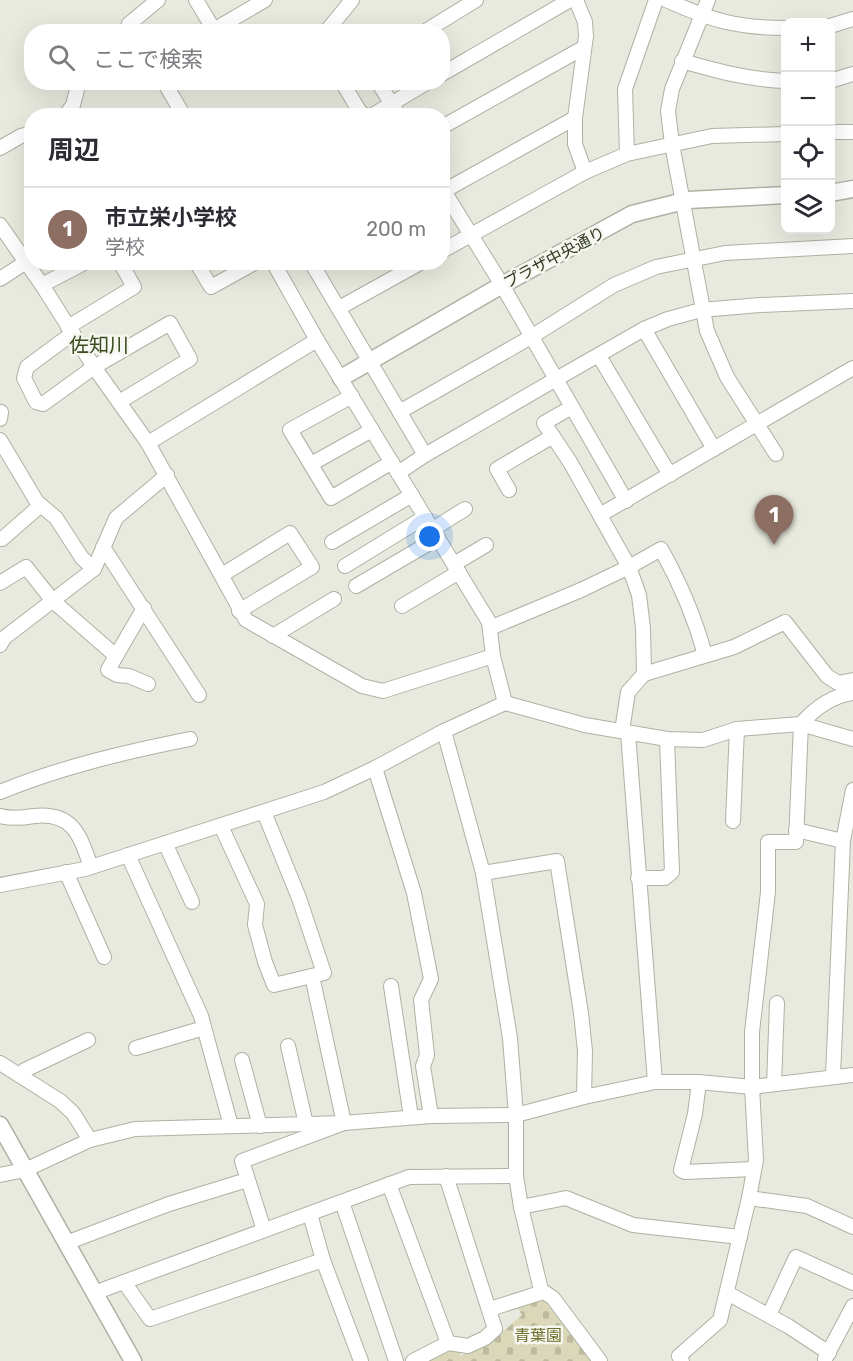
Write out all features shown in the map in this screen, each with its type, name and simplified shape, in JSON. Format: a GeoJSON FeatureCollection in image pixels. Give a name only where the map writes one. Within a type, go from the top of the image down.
{"type":"FeatureCollection","features":[{"type":"Feature","properties":{"kind":"street"},"geometry":{"type":"LineString","coordinates":[[132,24],[158,0]]}},
{"type":"Feature","properties":{"kind":"street"},"geometry":{"type":"LineString","coordinates":[[196,0],[210,24]]}},
{"type":"Feature","properties":{"kind":"street"},"geometry":{"type":"LineString","coordinates":[[232,24],[265,0]]}},
{"type":"Feature","properties":{"kind":"street"},"geometry":{"type":"LineString","coordinates":[[332,24],[352,0]]}},
{"type":"Feature","properties":{"kind":"street"},"geometry":{"type":"LineString","coordinates":[[437,24],[476,0]]}},
{"type":"Feature","properties":{"kind":"street"},"geometry":{"type":"LineString","coordinates":[[450,69],[570,0]]}},
{"type":"Feature","properties":{"kind":"street"},"geometry":{"type":"LineString","coordinates":[[576,0],[585,22],[586,36],[575,118],[575,144],[585,172]]}},
{"type":"Feature","properties":{"kind":"street"},"geometry":{"type":"LineString","coordinates":[[627,154],[625,89],[656,0]]}},
{"type":"Feature","properties":{"kind":"street"},"geometry":{"type":"LineString","coordinates":[[666,0],[702,16],[747,27],[781,28]]}},
{"type":"Feature","properties":{"kind":"street"},"geometry":{"type":"LineString","coordinates":[[708,0],[672,89],[668,111],[672,144],[684,201],[701,310],[707,331],[727,377],[776,454]]}},
{"type":"Feature","properties":{"kind":"street"},"geometry":{"type":"LineString","coordinates":[[835,25],[853,19]]}},
{"type":"Feature","properties":{"kind":"street"},"geometry":{"type":"LineString","coordinates":[[450,123],[583,48]]}},
{"type":"Feature","properties":{"kind":"street"},"geometry":{"type":"LineString","coordinates":[[682,61],[729,74],[764,81],[781,81]]}},
{"type":"Feature","properties":{"kind":"street"},"geometry":{"type":"LineString","coordinates":[[835,80],[853,74]]}},
{"type":"Feature","properties":{"kind":"street"},"geometry":{"type":"LineString","coordinates":[[71,108],[77,90]]}},
{"type":"Feature","properties":{"kind":"street"},"geometry":{"type":"LineString","coordinates":[[169,90],[179,108]]}},
{"type":"Feature","properties":{"kind":"street"},"geometry":{"type":"LineString","coordinates":[[347,90],[358,108]]}},
{"type":"Feature","properties":{"kind":"street"},"geometry":{"type":"LineString","coordinates":[[383,90],[394,108]]}},
{"type":"Feature","properties":{"kind":"street"},"geometry":{"type":"LineString","coordinates":[[397,108],[419,90]]}},
{"type":"Feature","properties":{"kind":"street"},"geometry":{"type":"LineString","coordinates":[[450,187],[575,118]]}},
{"type":"Feature","properties":{"kind":"street"},"geometry":{"type":"LineString","coordinates":[[835,132],[853,132]]}},
{"type":"Feature","properties":{"kind":"street"},"geometry":{"type":"LineString","coordinates":[[450,247],[585,172],[627,154],[712,136],[781,134]]}},
{"type":"Feature","properties":{"kind":"street"},"geometry":{"type":"LineString","coordinates":[[0,148],[24,135]]}},
{"type":"Feature","properties":{"kind":"street"},"geometry":{"type":"LineString","coordinates":[[835,192],[853,189]]}},
{"type":"Feature","properties":{"kind":"street","name":"プラザ中央通り"},"geometry":{"type":"LineString","coordinates":[[341,378],[502,285],[632,214],[684,201],[781,195]]}},
{"type":"Feature","properties":{"kind":"street"},"geometry":{"type":"LineString","coordinates":[[450,203],[502,285],[626,501]]}},
{"type":"Feature","properties":{"kind":"street"},"geometry":{"type":"LineString","coordinates":[[0,225],[24,259]]}},
{"type":"Feature","properties":{"kind":"street"},"geometry":{"type":"LineString","coordinates":[[400,411],[532,337],[614,285],[656,267],[725,253],[853,246]]}},
{"type":"Feature","properties":{"kind":"street"},"geometry":{"type":"LineString","coordinates":[[0,279],[24,263]]}},
{"type":"Feature","properties":{"kind":"street"},"geometry":{"type":"LineString","coordinates":[[32,270],[94,367],[148,443],[246,620],[362,686],[383,691],[493,656]]}},
{"type":"Feature","properties":{"kind":"street"},"geometry":{"type":"LineString","coordinates":[[42,285],[71,270]]}},
{"type":"Feature","properties":{"kind":"street"},"geometry":{"type":"LineString","coordinates":[[119,402],[190,359],[170,323],[94,367],[43,404],[36,402],[24,378],[27,367],[70,330],[134,287],[124,270]]}},
{"type":"Feature","properties":{"kind":"street"},"geometry":{"type":"LineString","coordinates":[[201,270],[211,287],[242,270]]}},
{"type":"Feature","properties":{"kind":"street"},"geometry":{"type":"LineString","coordinates":[[278,270],[317,340],[489,622],[493,656],[506,704]]}},
{"type":"Feature","properties":{"kind":"street"},"geometry":{"type":"LineString","coordinates":[[316,270],[425,455]]}},
{"type":"Feature","properties":{"kind":"street"},"geometry":{"type":"LineString","coordinates":[[339,308],[408,270]]}},
{"type":"Feature","properties":{"kind":"street"},"geometry":{"type":"LineString","coordinates":[[352,396],[290,430],[332,498],[425,455],[644,329],[668,319],[701,310],[853,300]]}},
{"type":"Feature","properties":{"kind":"street"},"geometry":{"type":"LineString","coordinates":[[644,329],[714,449]]}},
{"type":"Feature","properties":{"kind":"street"},"geometry":{"type":"LineString","coordinates":[[148,443],[317,340]]}},
{"type":"Feature","properties":{"kind":"street"},"geometry":{"type":"LineString","coordinates":[[599,356],[670,475]]}},
{"type":"Feature","properties":{"kind":"street"},"geometry":{"type":"LineString","coordinates":[[600,515],[853,368]]}},
{"type":"Feature","properties":{"kind":"street"},"geometry":{"type":"LineString","coordinates":[[572,407],[544,423],[570,462],[629,567],[639,595],[643,628],[644,674]]}},
{"type":"Feature","properties":{"kind":"street"},"geometry":{"type":"LineString","coordinates":[[311,464],[372,430]]}},
{"type":"Feature","properties":{"kind":"street"},"geometry":{"type":"LineString","coordinates":[[509,490],[497,469],[553,436]]}},
{"type":"Feature","properties":{"kind":"street"},"geometry":{"type":"LineString","coordinates":[[0,440],[41,505],[56,518],[82,558],[94,569]]}},
{"type":"Feature","properties":{"kind":"street"},"geometry":{"type":"LineString","coordinates":[[3,636],[94,569],[116,518],[167,475]]}},
{"type":"Feature","properties":{"kind":"street"},"geometry":{"type":"LineString","coordinates":[[332,542],[412,495]]}},
{"type":"Feature","properties":{"kind":"street"},"geometry":{"type":"LineString","coordinates":[[2,538],[41,505]]}},
{"type":"Feature","properties":{"kind":"street"},"geometry":{"type":"LineString","coordinates":[[345,566],[432,528],[465,509]]}},
{"type":"Feature","properties":{"kind":"street"},"geometry":{"type":"LineString","coordinates":[[356,586],[432,528]]}},
{"type":"Feature","properties":{"kind":"street"},"geometry":{"type":"LineString","coordinates":[[222,575],[290,533],[312,567],[239,611]]}},
{"type":"Feature","properties":{"kind":"street"},"geometry":{"type":"LineString","coordinates":[[402,606],[486,545]]}},
{"type":"Feature","properties":{"kind":"street"},"geometry":{"type":"LineString","coordinates":[[103,546],[199,695]]}},
{"type":"Feature","properties":{"kind":"street"},"geometry":{"type":"LineString","coordinates":[[490,628],[581,590],[661,549],[686,599],[705,655]]}},
{"type":"Feature","properties":{"kind":"street"},"geometry":{"type":"LineString","coordinates":[[0,583],[26,567],[53,601],[116,656]]}},
{"type":"Feature","properties":{"kind":"street"},"geometry":{"type":"LineString","coordinates":[[273,636],[334,599]]}},
{"type":"Feature","properties":{"kind":"street"},"geometry":{"type":"LineString","coordinates":[[144,608],[108,670],[148,684]]}},
{"type":"Feature","properties":{"kind":"street"},"geometry":{"type":"LineString","coordinates":[[655,1082],[625,732],[628,692],[644,674],[734,647],[785,622],[827,676],[838,683],[853,680]]}},
{"type":"Feature","properties":{"kind":"street"},"geometry":{"type":"LineString","coordinates":[[677,1359],[720,1320],[756,1160],[752,1032],[768,892],[768,842],[796,842],[801,724],[828,701],[853,693]]}},
{"type":"Feature","properties":{"kind":"street"},"geometry":{"type":"LineString","coordinates":[[0,885],[91,867],[324,792],[375,768],[444,730],[506,704],[585,725],[667,739],[704,740],[737,729],[801,724],[853,739]]}},
{"type":"Feature","properties":{"kind":"street"},"geometry":{"type":"LineString","coordinates":[[734,821],[737,729]]}},
{"type":"Feature","properties":{"kind":"street"},"geometry":{"type":"LineString","coordinates":[[444,730],[483,873],[510,1038],[516,1115],[516,1176],[541,1290],[552,1298],[600,1361]]}},
{"type":"Feature","properties":{"kind":"street"},"geometry":{"type":"LineString","coordinates":[[0,792],[89,761],[190,739]]}},
{"type":"Feature","properties":{"kind":"street"},"geometry":{"type":"LineString","coordinates":[[638,878],[664,878],[672,872],[667,739]]}},
{"type":"Feature","properties":{"kind":"street"},"geometry":{"type":"LineString","coordinates":[[375,768],[414,893],[431,979],[421,1000],[428,1055],[423,1066],[431,1116]]}},
{"type":"Feature","properties":{"kind":"street"},"geometry":{"type":"LineString","coordinates":[[833,1076],[848,882],[843,841],[853,790]]}},
{"type":"Feature","properties":{"kind":"street"},"geometry":{"type":"LineString","coordinates":[[221,826],[257,904],[255,925],[274,985],[324,973],[299,898],[264,812]]}},
{"type":"Feature","properties":{"kind":"street"},"geometry":{"type":"LineString","coordinates":[[0,816],[17,818],[49,814],[71,825],[81,837],[91,867]]}},
{"type":"Feature","properties":{"kind":"street"},"geometry":{"type":"LineString","coordinates":[[796,830],[843,841]]}},
{"type":"Feature","properties":{"kind":"street"},"geometry":{"type":"LineString","coordinates":[[165,843],[192,902]]}},
{"type":"Feature","properties":{"kind":"street"},"geometry":{"type":"LineString","coordinates":[[128,855],[201,1016],[231,1126]]}},
{"type":"Feature","properties":{"kind":"street"},"geometry":{"type":"LineString","coordinates":[[483,873],[557,861],[581,1013],[585,1051],[584,1097]]}},
{"type":"Feature","properties":{"kind":"street"},"geometry":{"type":"LineString","coordinates":[[66,872],[104,957]]}},
{"type":"Feature","properties":{"kind":"street"},"geometry":{"type":"LineString","coordinates":[[312,976],[344,1123]]}},
{"type":"Feature","properties":{"kind":"street"},"geometry":{"type":"LineString","coordinates":[[391,986],[411,1117]]}},
{"type":"Feature","properties":{"kind":"street"},"geometry":{"type":"LineString","coordinates":[[774,1084],[777,1003]]}},
{"type":"Feature","properties":{"kind":"street"},"geometry":{"type":"LineString","coordinates":[[136,1048],[204,1028]]}},
{"type":"Feature","properties":{"kind":"street"},"geometry":{"type":"LineString","coordinates":[[21,1075],[25,1070],[88,1040]]}},
{"type":"Feature","properties":{"kind":"street"},"geometry":{"type":"LineString","coordinates":[[288,1046],[306,1124]]}},
{"type":"Feature","properties":{"kind":"street"},"geometry":{"type":"LineString","coordinates":[[242,1060],[260,1126]]}},
{"type":"Feature","properties":{"kind":"street"},"geometry":{"type":"LineString","coordinates":[[0,1063],[68,1108],[90,1140]]}},
{"type":"Feature","properties":{"kind":"street"},"geometry":{"type":"LineString","coordinates":[[0,1175],[25,1170],[90,1140],[135,1129],[344,1123],[431,1116],[516,1115],[584,1097],[655,1082],[699,1082],[752,1087],[853,1075]]}},
{"type":"Feature","properties":{"kind":"street"},"geometry":{"type":"LineString","coordinates":[[699,1082],[695,1114],[681,1170],[685,1172],[754,1169]]}},
{"type":"Feature","properties":{"kind":"street"},"geometry":{"type":"LineString","coordinates":[[264,1230],[242,1161],[344,1123]]}},
{"type":"Feature","properties":{"kind":"street"},"geometry":{"type":"LineString","coordinates":[[0,1125],[133,1361]]}},
{"type":"Feature","properties":{"kind":"street"},"geometry":{"type":"LineString","coordinates":[[412,1361],[448,1343],[468,1346],[485,1338],[495,1329],[446,1176]]}},
{"type":"Feature","properties":{"kind":"street"},"geometry":{"type":"LineString","coordinates":[[94,1293],[409,1177],[516,1176]]}},
{"type":"Feature","properties":{"kind":"street"},"geometry":{"type":"LineString","coordinates":[[66,1244],[170,1204],[247,1180]]}},
{"type":"Feature","properties":{"kind":"street"},"geometry":{"type":"LineString","coordinates":[[389,1184],[448,1343]]}},
{"type":"Feature","properties":{"kind":"street"},"geometry":{"type":"LineString","coordinates":[[521,1207],[566,1198],[633,1225],[740,1238]]}},
{"type":"Feature","properties":{"kind":"street"},"geometry":{"type":"LineString","coordinates":[[749,1198],[807,1206],[853,1227]]}},
{"type":"Feature","properties":{"kind":"street"},"geometry":{"type":"LineString","coordinates":[[342,1202],[396,1361]]}},
{"type":"Feature","properties":{"kind":"street"},"geometry":{"type":"LineString","coordinates":[[310,1214],[322,1260],[361,1361]]}},
{"type":"Feature","properties":{"kind":"street"},"geometry":{"type":"LineString","coordinates":[[769,1315],[796,1257],[853,1283]]}},
{"type":"Feature","properties":{"kind":"street"},"geometry":{"type":"LineString","coordinates":[[124,1282],[150,1319],[322,1260]]}},
{"type":"Feature","properties":{"kind":"street"},"geometry":{"type":"LineString","coordinates":[[490,1309],[543,1292]]}},
{"type":"Feature","properties":{"kind":"street"},"geometry":{"type":"LineString","coordinates":[[727,1293],[769,1315],[826,1357],[852,1309]]}},
{"type":"Feature","properties":{"kind":"green space","name":"青葉園"},"geometry":{"type":"Polygon","coordinates":[[[543,1299],[592,1361],[425,1361],[451,1348],[457,1350],[461,1356],[506,1329],[522,1315],[515,1304],[543,1299]]]}},
{"type":"Feature","properties":{"kind":"place","name":"市立栄小学校"},"geometry":{"type":"Point","coordinates":[774,545]}},
{"type":"Feature","properties":{"kind":"district","name":"佐知川"},"geometry":{"type":"Point","coordinates":[99,345]}}]}
